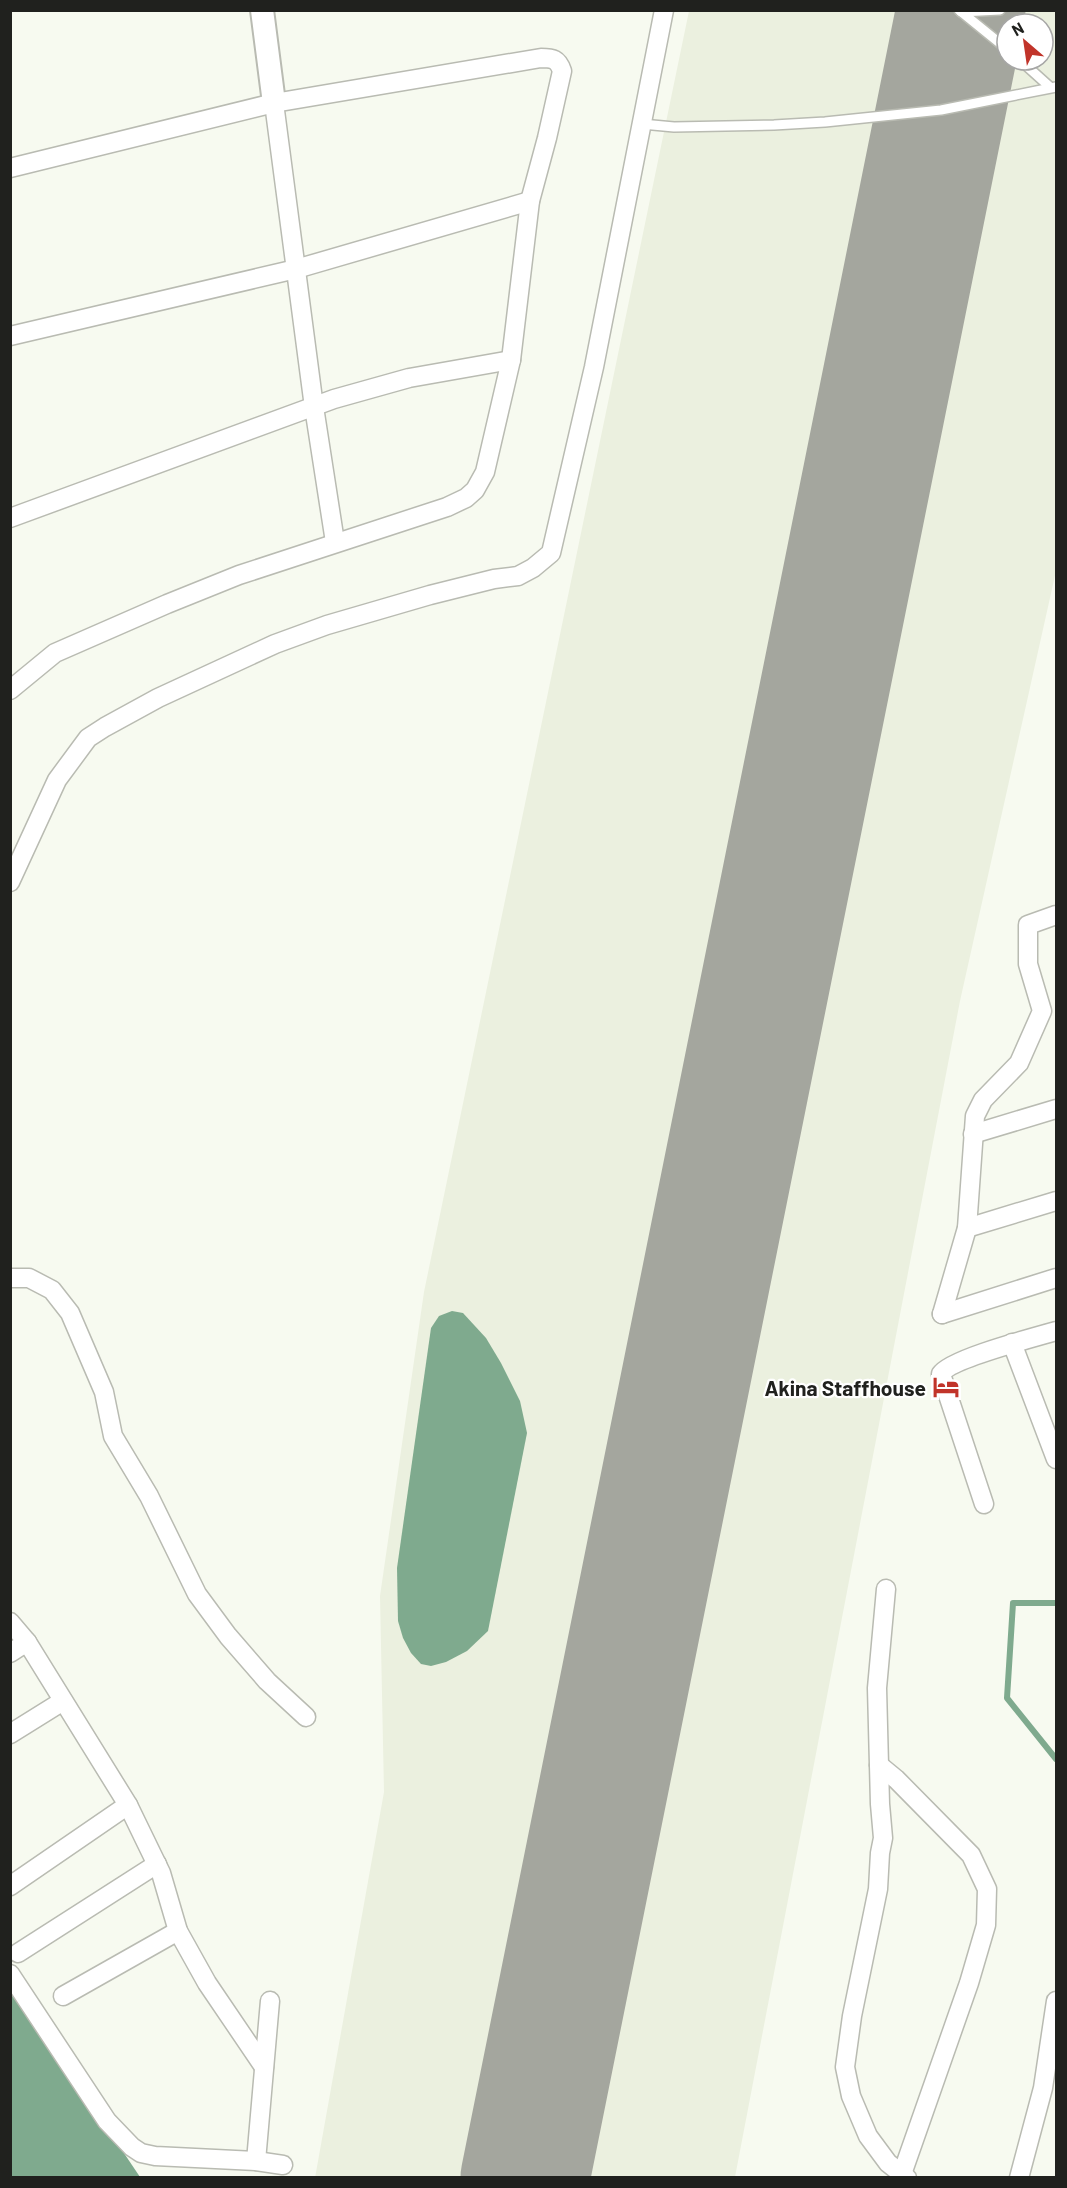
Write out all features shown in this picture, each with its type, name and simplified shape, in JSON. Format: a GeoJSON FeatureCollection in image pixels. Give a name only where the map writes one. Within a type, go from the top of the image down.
{"type":"FeatureCollection","features":[{"type":"Feature","properties":{"kind":"street"},"geometry":{"type":"LineString","coordinates":[[262,10],[314,407],[335,542]]}},
{"type":"Feature","properties":{"kind":"street"},"geometry":{"type":"LineString","coordinates":[[10,882],[57,780],[88,738],[105,727],[158,698],[275,644],[327,625],[430,595],[494,579],[518,576],[533,568],[551,553],[594,367],[664,10]]}},
{"type":"Feature","properties":{"kind":"street"},"geometry":{"type":"LineString","coordinates":[[10,690],[55,653],[239,575],[447,507],[466,498],[475,490],[485,472],[511,360],[530,201],[563,76],[560,65],[551,58],[274,103],[11,165]]}},
{"type":"Feature","properties":{"kind":"street"},"geometry":{"type":"LineString","coordinates":[[10,336],[296,269],[530,201]]}},
{"type":"Feature","properties":{"kind":"street"},"geometry":{"type":"LineString","coordinates":[[10,518],[334,399],[408,378],[511,360]]}},
{"type":"Feature","properties":{"kind":"street"},"geometry":{"type":"LineString","coordinates":[[1056,915],[1028,926],[1028,964],[1041,1011],[1019,1063],[978,1108],[973,1134],[967,1228],[942,1314],[1056,1278]]}},
{"type":"Feature","properties":{"kind":"street"},"geometry":{"type":"LineString","coordinates":[[973,1134],[1056,1109]]}},
{"type":"Feature","properties":{"kind":"street"},"geometry":{"type":"LineString","coordinates":[[967,1228],[1056,1202]]}},
{"type":"Feature","properties":{"kind":"street"},"geometry":{"type":"LineString","coordinates":[[10,1278],[29,1278],[52,1290],[70,1313],[104,1392],[113,1436],[149,1496],[197,1594],[228,1636],[267,1681],[306,1717]]}},
{"type":"Feature","properties":{"kind":"street"},"geometry":{"type":"LineString","coordinates":[[984,1504],[942,1374],[945,1368],[1012,1343],[1056,1331]]}},
{"type":"Feature","properties":{"kind":"street"},"geometry":{"type":"LineString","coordinates":[[1012,1343],[1056,1459]]}},
{"type":"Feature","properties":{"kind":"street"},"geometry":{"type":"LineString","coordinates":[[879,1766],[896,1779],[971,1855],[987,1889],[986,1925],[969,1983],[904,2176],[877,2151],[868,2136],[851,2096],[845,2067],[852,2016],[878,1889],[883,1838],[879,1766],[877,1688],[886,1589]]}},
{"type":"Feature","properties":{"kind":"street"},"geometry":{"type":"LineString","coordinates":[[10,1622],[27,1642],[128,1804],[157,1864],[178,1931],[207,1983],[264,2067]]}},
{"type":"Feature","properties":{"kind":"street"},"geometry":{"type":"LineString","coordinates":[[10,1653],[27,1642]]}},
{"type":"Feature","properties":{"kind":"street"},"geometry":{"type":"LineString","coordinates":[[10,1734],[63,1701]]}},
{"type":"Feature","properties":{"kind":"street"},"geometry":{"type":"LineString","coordinates":[[10,1886],[128,1804]]}},
{"type":"Feature","properties":{"kind":"street"},"geometry":{"type":"LineString","coordinates":[[18,1953],[157,1864]]}},
{"type":"Feature","properties":{"kind":"street"},"geometry":{"type":"LineString","coordinates":[[63,1996],[178,1931]]}},
{"type":"Feature","properties":{"kind":"street"},"geometry":{"type":"LineString","coordinates":[[10,1974],[107,2121],[132,2147],[141,2153],[154,2156],[256,2161],[283,2165]]}},
{"type":"Feature","properties":{"kind":"street"},"geometry":{"type":"LineString","coordinates":[[256,2161],[270,2001]]}},
{"type":"Feature","properties":{"kind":"street"},"geometry":{"type":"LineString","coordinates":[[1019,2178],[1043,2088],[1056,2001]]}},
{"type":"Feature","properties":{"kind":"lane"},"geometry":{"type":"LineString","coordinates":[[960,11],[1000,10]]}},
{"type":"Feature","properties":{"kind":"lane"},"geometry":{"type":"LineString","coordinates":[[960,11],[995,39]]}},
{"type":"Feature","properties":{"kind":"lane"},"geometry":{"type":"LineString","coordinates":[[1035,72],[1053,87]]}},
{"type":"Feature","properties":{"kind":"lane"},"geometry":{"type":"LineString","coordinates":[[642,124],[674,127],[774,125],[856,119],[941,110],[1053,87]]}},
{"type":"Feature","properties":{"kind":"shaded area"},"geometry":{"type":"Polygon","coordinates":[[[689,11],[1056,11],[1056,571],[960,1001],[735,2177],[315,2178],[384,1792],[380,1596],[424,1292],[689,11]]]}},
{"type":"Feature","properties":{"kind":"shaded area"},"geometry":{"type":"Polygon","coordinates":[[[452,1311],[463,1313],[486,1338],[520,1401],[527,1433],[488,1631],[467,1651],[446,1662],[431,1666],[421,1664],[411,1653],[403,1638],[398,1621],[397,1568],[431,1328],[439,1316],[452,1311]]]}},
{"type":"Feature","properties":{"kind":"shaded area"},"geometry":{"type":"Polygon","coordinates":[[[11,1985],[140,2177],[11,2177],[11,1985]]]}},
{"type":"Feature","properties":{"kind":"waterway"},"geometry":{"type":"LineString","coordinates":[[1056,1603],[1013,1603],[1007,1698],[1056,1759]]}},
{"type":"Feature","properties":{"kind":"taxiway"},"geometry":{"type":"LineString","coordinates":[[620,1702],[635,1768],[628,1779],[619,1786],[600,1787],[592,1783],[585,1775],[581,1765],[581,1752],[620,1702]]}},
{"type":"Feature","properties":{"kind":"runway"},"geometry":{"type":"LineString","coordinates":[[525,2178],[961,10]]}},
{"type":"Feature","properties":{"kind":"place","name":"Akina Staffhouse"},"geometry":{"type":"Point","coordinates":[946,1387]}}]}
